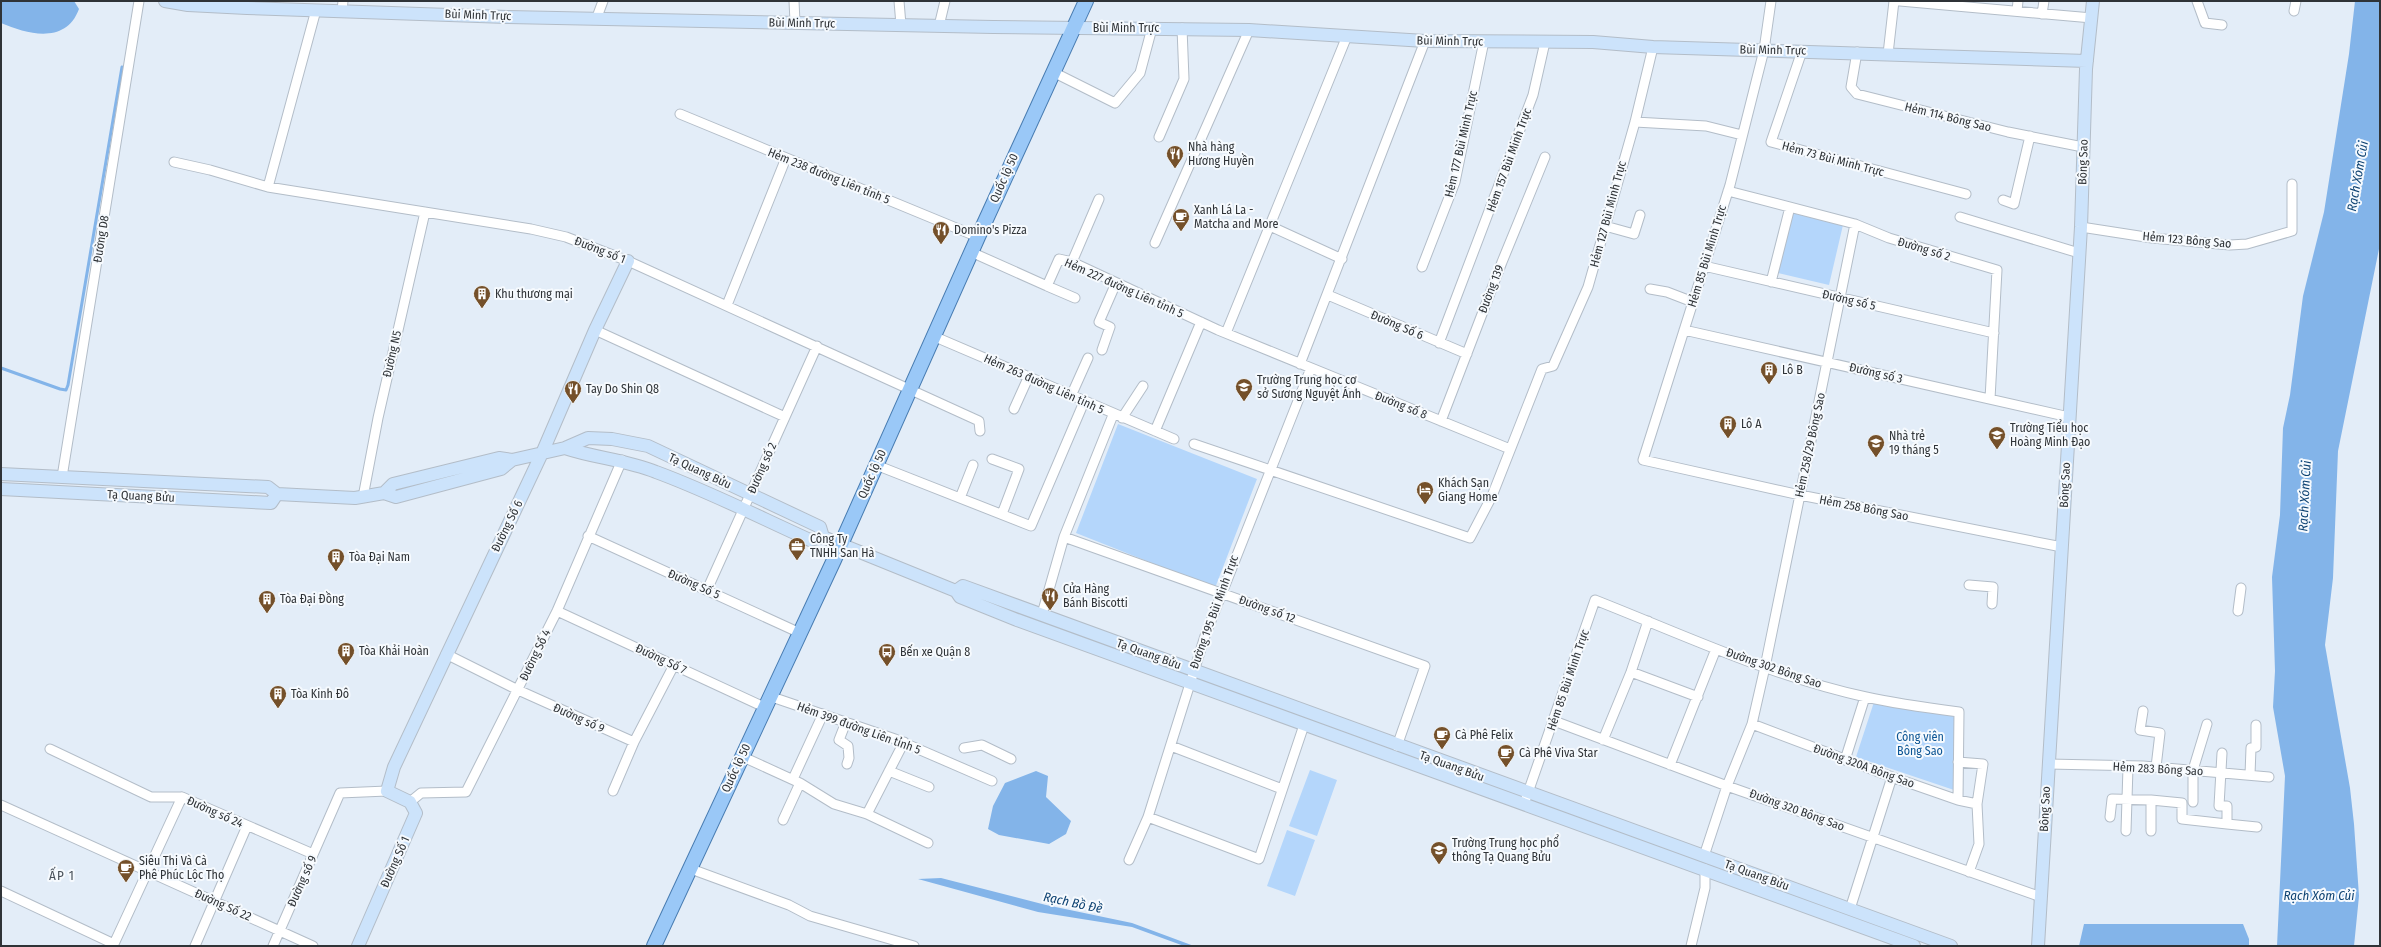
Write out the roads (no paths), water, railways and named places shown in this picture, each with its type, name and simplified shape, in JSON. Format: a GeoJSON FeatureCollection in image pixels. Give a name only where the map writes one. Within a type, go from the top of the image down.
{"type":"FeatureCollection","features":[{"type":"Feature","properties":{"kind":"main road","name":"Quốc lộ 50"},"geometry":{"type":"LineString","coordinates":[[654,946],[691,869],[741,756],[800,633],[909,389],[1086,1]]}},
{"type":"Feature","properties":{"kind":"street","name":"Đường D8"},"geometry":{"type":"LineString","coordinates":[[62,477],[139,1]]}},
{"type":"Feature","properties":{"kind":"street","name":"Bùi Minh Trực"},"geometry":{"type":"LineString","coordinates":[[165,1],[188,6],[316,10],[343,6],[597,17],[939,26],[1250,30],[1425,41],[1545,42],[1652,47],[1802,50],[2087,61]]}},
{"type":"Feature","properties":{"kind":"street"},"geometry":{"type":"LineString","coordinates":[[597,17],[603,1]]}},
{"type":"Feature","properties":{"kind":"street"},"geometry":{"type":"LineString","coordinates":[[794,1],[795,22]]}},
{"type":"Feature","properties":{"kind":"street"},"geometry":{"type":"LineString","coordinates":[[899,1],[901,25]]}},
{"type":"Feature","properties":{"kind":"street"},"geometry":{"type":"LineString","coordinates":[[939,26],[945,1]]}},
{"type":"Feature","properties":{"kind":"street","name":"Hẻm 85 Bùi Minh Trực"},"geometry":{"type":"LineString","coordinates":[[1643,460],[1728,191],[1764,50],[1771,1]]}},
{"type":"Feature","properties":{"kind":"street"},"geometry":{"type":"LineString","coordinates":[[1888,54],[1894,1]]}},
{"type":"Feature","properties":{"kind":"street"},"geometry":{"type":"LineString","coordinates":[[1900,1],[2092,18]]}},
{"type":"Feature","properties":{"kind":"street"},"geometry":{"type":"LineString","coordinates":[[2017,11],[2018,1]]}},
{"type":"Feature","properties":{"kind":"street"},"geometry":{"type":"LineString","coordinates":[[2042,14],[2044,1]]}},
{"type":"Feature","properties":{"kind":"street","name":"Bông Sao"},"geometry":{"type":"LineString","coordinates":[[2038,946],[2081,228],[2087,61],[2093,1]]}},
{"type":"Feature","properties":{"kind":"street"},"geometry":{"type":"LineString","coordinates":[[2197,1],[2205,23],[2222,25]]}},
{"type":"Feature","properties":{"kind":"street"},"geometry":{"type":"LineString","coordinates":[[2294,10],[2296,1]]}},
{"type":"Feature","properties":{"kind":"street"},"geometry":{"type":"LineString","coordinates":[[268,187],[316,10]]}},
{"type":"Feature","properties":{"kind":"street"},"geometry":{"type":"LineString","coordinates":[[1053,72],[1115,103],[1140,73],[1152,28]]}},
{"type":"Feature","properties":{"kind":"street"},"geometry":{"type":"LineString","coordinates":[[1159,137],[1184,79],[1182,28]]}},
{"type":"Feature","properties":{"kind":"street"},"geometry":{"type":"LineString","coordinates":[[1155,243],[1250,30]]}},
{"type":"Feature","properties":{"kind":"street"},"geometry":{"type":"LineString","coordinates":[[1226,334],[1347,36]]}},
{"type":"Feature","properties":{"kind":"street"},"geometry":{"type":"LineString","coordinates":[[1300,364],[1342,259],[1425,41]]}},
{"type":"Feature","properties":{"kind":"street","name":"Hẻm 177 Bùi Minh Trực"},"geometry":{"type":"LineString","coordinates":[[1422,267],[1455,182],[1484,41]]}},
{"type":"Feature","properties":{"kind":"street","name":"Hẻm 157 Bùi Minh Trực"},"geometry":{"type":"LineString","coordinates":[[1439,343],[1533,95],[1545,42]]}},
{"type":"Feature","properties":{"kind":"street","name":"Hẻm 127 Bùi Minh Trực"},"geometry":{"type":"LineString","coordinates":[[1510,449],[1542,369],[1553,366],[1588,286],[1635,122],[1652,47]]}},
{"type":"Feature","properties":{"kind":"street","name":"Hẻm 73 Bùi Minh Trực"},"geometry":{"type":"LineString","coordinates":[[1802,50],[1771,142],[1966,194]]}},
{"type":"Feature","properties":{"kind":"street","name":"Hẻm 114 Bông Sao"},"geometry":{"type":"LineString","coordinates":[[1857,52],[1852,87],[1857,94],[2030,136],[2083,146]]}},
{"type":"Feature","properties":{"kind":"street","name":"Hẻm 238 đường Liên tỉnh 5"},"geometry":{"type":"LineString","coordinates":[[680,114],[978,237]]}},
{"type":"Feature","properties":{"kind":"street"},"geometry":{"type":"LineString","coordinates":[[1635,122],[1706,126],[1742,135]]}},
{"type":"Feature","properties":{"kind":"street"},"geometry":{"type":"LineString","coordinates":[[2004,200],[2014,204],[2030,136]]}},
{"type":"Feature","properties":{"kind":"street","name":"Đường 139"},"geometry":{"type":"LineString","coordinates":[[1441,421],[1545,157]]}},
{"type":"Feature","properties":{"kind":"street"},"geometry":{"type":"LineString","coordinates":[[727,306],[786,158]]}},
{"type":"Feature","properties":{"kind":"street","name":"Đường số 1"},"geometry":{"type":"LineString","coordinates":[[174,162],[210,170],[268,187],[531,229],[566,237],[628,261],[979,421],[980,431]]}},
{"type":"Feature","properties":{"kind":"street","name":"Hẻm 123 Bông Sao"},"geometry":{"type":"LineString","coordinates":[[2081,228],[2152,238],[2230,245],[2247,244],[2292,231],[2292,184]]}},
{"type":"Feature","properties":{"kind":"street","name":"Đường số 2"},"geometry":{"type":"LineString","coordinates":[[1728,191],[1855,224],[1888,238],[1997,270],[1990,399]]}},
{"type":"Feature","properties":{"kind":"street"},"geometry":{"type":"LineString","coordinates":[[1072,262],[1099,198]]}},
{"type":"Feature","properties":{"kind":"street"},"geometry":{"type":"LineString","coordinates":[[1771,282],[1790,207]]}},
{"type":"Feature","properties":{"kind":"street","name":"Đường N5"},"geometry":{"type":"LineString","coordinates":[[363,497],[378,418],[425,212]]}},
{"type":"Feature","properties":{"kind":"street"},"geometry":{"type":"LineString","coordinates":[[1605,226],[1634,234],[1640,215]]}},
{"type":"Feature","properties":{"kind":"street"},"geometry":{"type":"LineString","coordinates":[[1960,217],[2079,253]]}},
{"type":"Feature","properties":{"kind":"street","name":"Hẻm 258/29 Bông Sao"},"geometry":{"type":"LineString","coordinates":[[1704,856],[1727,786],[1752,724],[1828,362],[1855,224]]}},
{"type":"Feature","properties":{"kind":"street"},"geometry":{"type":"LineString","coordinates":[[1270,226],[1342,259]]}},
{"type":"Feature","properties":{"kind":"street"},"geometry":{"type":"LineString","coordinates":[[971,252],[1075,298]]}},
{"type":"Feature","properties":{"kind":"street","name":"Hẻm 227 đường Liên tỉnh 5"},"geometry":{"type":"LineString","coordinates":[[1047,286],[1059,259],[1072,262],[1226,334]]}},
{"type":"Feature","properties":{"kind":"street","name":"Đường Số 6"},"geometry":{"type":"LineString","coordinates":[[387,791],[394,767],[543,451],[595,330],[628,261]]}},
{"type":"Feature","properties":{"kind":"street","name":"Đường số 5"},"geometry":{"type":"LineString","coordinates":[[1704,266],[1840,299],[1994,333]]}},
{"type":"Feature","properties":{"kind":"street"},"geometry":{"type":"LineString","coordinates":[[1102,350],[1110,327],[1099,322],[1116,283]]}},
{"type":"Feature","properties":{"kind":"street"},"geometry":{"type":"LineString","coordinates":[[1650,289],[1667,292],[1693,302]]}},
{"type":"Feature","properties":{"kind":"street","name":"Đường Số 6"},"geometry":{"type":"LineString","coordinates":[[1328,295],[1467,354]]}},
{"type":"Feature","properties":{"kind":"street"},"geometry":{"type":"LineString","coordinates":[[1155,431],[1201,322]]}},
{"type":"Feature","properties":{"kind":"street"},"geometry":{"type":"LineString","coordinates":[[595,330],[785,417]]}},
{"type":"Feature","properties":{"kind":"street","name":"Đường số 3"},"geometry":{"type":"LineString","coordinates":[[1684,330],[2069,417]]}},
{"type":"Feature","properties":{"kind":"street","name":"Đường số 8"},"geometry":{"type":"LineString","coordinates":[[1226,334],[1510,449]]}},
{"type":"Feature","properties":{"kind":"street","name":"Hẻm 263 đường Liên tỉnh 5"},"geometry":{"type":"LineString","coordinates":[[933,336],[1113,415],[1174,439]]}},
{"type":"Feature","properties":{"kind":"street","name":"Đường số 2"},"geometry":{"type":"LineString","coordinates":[[707,590],[817,346]]}},
{"type":"Feature","properties":{"kind":"street"},"geometry":{"type":"LineString","coordinates":[[1070,396],[1088,358]]}},
{"type":"Feature","properties":{"kind":"street","name":"Đường 195 Bùi Minh Trực"},"geometry":{"type":"LineString","coordinates":[[1129,860],[1148,817],[1171,746],[1191,676],[1221,593],[1311,368]]}},
{"type":"Feature","properties":{"kind":"street"},"geometry":{"type":"LineString","coordinates":[[1014,409],[1028,378]]}},
{"type":"Feature","properties":{"kind":"street"},"geometry":{"type":"LineString","coordinates":[[1122,418],[1143,386]]}},
{"type":"Feature","properties":{"kind":"street"},"geometry":{"type":"LineString","coordinates":[[876,465],[1031,526],[1084,402]]}},
{"type":"Feature","properties":{"kind":"street"},"geometry":{"type":"LineString","coordinates":[[1042,614],[1064,537],[1113,415]]}},
{"type":"Feature","properties":{"kind":"street","name":"Tạ Quang Bửu"},"geometry":{"type":"LineString","coordinates":[[6,474],[268,487],[277,494],[323,498],[363,497],[384,493],[396,497],[501,469],[512,460],[543,451],[565,448],[588,438],[612,438],[648,446],[820,527],[823,537]]}},
{"type":"Feature","properties":{"kind":"street"},"geometry":{"type":"LineString","coordinates":[[1194,444],[1470,538],[1492,496],[1510,449]]}},
{"type":"Feature","properties":{"kind":"street","name":"Tạ Quang Bửu"},"geometry":{"type":"LineString","coordinates":[[565,448],[590,456],[622,460],[657,472],[810,540],[823,537],[956,591],[960,597],[1017,620],[1191,676],[1397,746],[1705,869],[1914,946]]}},
{"type":"Feature","properties":{"kind":"street"},"geometry":{"type":"LineString","coordinates":[[992,459],[1019,470],[1002,514]]}},
{"type":"Feature","properties":{"kind":"street","name":"Đường Số 4"},"geometry":{"type":"LineString","coordinates":[[410,802],[420,794],[466,792],[557,611],[622,460]]}},
{"type":"Feature","properties":{"kind":"street","name":"Hẻm 258 Bông Sao"},"geometry":{"type":"LineString","coordinates":[[1643,460],[1800,495],[2062,547]]}},
{"type":"Feature","properties":{"kind":"street"},"geometry":{"type":"LineString","coordinates":[[960,498],[973,465]]}},
{"type":"Feature","properties":{"kind":"street"},"geometry":{"type":"LineString","coordinates":[[6,474],[6,489]]}},
{"type":"Feature","properties":{"kind":"street","name":"Tạ Quang Bửu"},"geometry":{"type":"LineString","coordinates":[[6,489],[271,503],[277,494]]}},
{"type":"Feature","properties":{"kind":"street","name":"Đường Số 5"},"geometry":{"type":"LineString","coordinates":[[588,536],[800,633]]}},
{"type":"Feature","properties":{"kind":"street","name":"Đường số 12"},"geometry":{"type":"LineString","coordinates":[[1064,537],[1425,666],[1397,746]]}},
{"type":"Feature","properties":{"kind":"street"},"geometry":{"type":"LineString","coordinates":[[1969,585],[1993,587],[1992,604]]}},
{"type":"Feature","properties":{"kind":"street","name":"Tạ Quang Bửu"},"geometry":{"type":"LineString","coordinates":[[956,591],[963,586],[1042,614],[1304,725],[1704,856],[1951,946]]}},
{"type":"Feature","properties":{"kind":"street"},"geometry":{"type":"LineString","coordinates":[[2238,611],[2241,588]]}},
{"type":"Feature","properties":{"kind":"street","name":"Hẻm 85 Bùi Minh Trực"},"geometry":{"type":"LineString","coordinates":[[1527,799],[1595,600]]}},
{"type":"Feature","properties":{"kind":"street","name":"Đường 302 Bông Sao"},"geometry":{"type":"LineString","coordinates":[[1595,600],[1716,649],[1765,667],[1865,697],[1959,712],[1958,762]]}},
{"type":"Feature","properties":{"kind":"street","name":"Đường Số 7"},"geometry":{"type":"LineString","coordinates":[[557,611],[674,665],[767,702]]}},
{"type":"Feature","properties":{"kind":"street"},"geometry":{"type":"LineString","coordinates":[[1603,740],[1631,672],[1648,622]]}},
{"type":"Feature","properties":{"kind":"street"},"geometry":{"type":"LineString","coordinates":[[1670,765],[1716,649]]}},
{"type":"Feature","properties":{"kind":"street","name":"Đường số 9"},"geometry":{"type":"LineString","coordinates":[[446,654],[518,690],[634,742]]}},
{"type":"Feature","properties":{"kind":"street"},"geometry":{"type":"LineString","coordinates":[[613,791],[634,742],[674,665]]}},
{"type":"Feature","properties":{"kind":"street"},"geometry":{"type":"LineString","coordinates":[[1631,672],[1698,697]]}},
{"type":"Feature","properties":{"kind":"street"},"geometry":{"type":"LineString","coordinates":[[1846,760],[1865,697]]}},
{"type":"Feature","properties":{"kind":"street","name":"Hẻm 399 đường Liên tỉnh 5"},"geometry":{"type":"LineString","coordinates":[[767,702],[823,714],[904,742],[992,781]]}},
{"type":"Feature","properties":{"kind":"street"},"geometry":{"type":"LineString","coordinates":[[2143,711],[2140,730],[2160,733],[2156,767]]}},
{"type":"Feature","properties":{"kind":"street"},"geometry":{"type":"LineString","coordinates":[[783,820],[796,781],[823,714]]}},
{"type":"Feature","properties":{"kind":"street","name":"Đường 320 Bông Sao"},"geometry":{"type":"LineString","coordinates":[[1554,721],[1727,786],[2041,897]]}},
{"type":"Feature","properties":{"kind":"street"},"geometry":{"type":"LineString","coordinates":[[846,722],[838,740],[848,746],[849,758],[847,764]]}},
{"type":"Feature","properties":{"kind":"street","name":"Đường 320A Bông Sao"},"geometry":{"type":"LineString","coordinates":[[1752,724],[1892,777],[1958,800],[1977,804]]}},
{"type":"Feature","properties":{"kind":"street"},"geometry":{"type":"LineString","coordinates":[[2193,802],[2193,770],[2207,724]]}},
{"type":"Feature","properties":{"kind":"street"},"geometry":{"type":"LineString","coordinates":[[1148,817],[1259,858],[1304,725]]}},
{"type":"Feature","properties":{"kind":"street"},"geometry":{"type":"LineString","coordinates":[[2250,775],[2251,748],[2256,747],[2256,725]]}},
{"type":"Feature","properties":{"kind":"street"},"geometry":{"type":"LineString","coordinates":[[867,814],[904,742]]}},
{"type":"Feature","properties":{"kind":"street"},"geometry":{"type":"LineString","coordinates":[[964,748],[982,746],[1011,759]]}},
{"type":"Feature","properties":{"kind":"street"},"geometry":{"type":"LineString","coordinates":[[1171,746],[1282,789]]}},
{"type":"Feature","properties":{"kind":"street","name":"Đường số 24"},"geometry":{"type":"LineString","coordinates":[[50,749],[151,797],[182,797],[313,854]]}},
{"type":"Feature","properties":{"kind":"street"},"geometry":{"type":"LineString","coordinates":[[2222,753],[2219,772],[2219,806],[2228,806],[2227,824]]}},
{"type":"Feature","properties":{"kind":"street"},"geometry":{"type":"LineString","coordinates":[[741,756],[796,781],[834,804],[867,814],[928,843]]}},
{"type":"Feature","properties":{"kind":"street"},"geometry":{"type":"LineString","coordinates":[[1958,800],[1958,762],[1984,764],[1977,804],[1979,844],[1969,872]]}},
{"type":"Feature","properties":{"kind":"street","name":"Hẻm 283 Bông Sao"},"geometry":{"type":"LineString","coordinates":[[2048,764],[2156,767],[2269,777]]}},
{"type":"Feature","properties":{"kind":"street"},"geometry":{"type":"LineString","coordinates":[[2126,831],[2128,767]]}},
{"type":"Feature","properties":{"kind":"street"},"geometry":{"type":"LineString","coordinates":[[890,771],[929,787]]}},
{"type":"Feature","properties":{"kind":"street"},"geometry":{"type":"LineString","coordinates":[[1850,909],[1892,777]]}},
{"type":"Feature","properties":{"kind":"street"},"geometry":{"type":"LineString","coordinates":[[387,791],[410,802]]}},
{"type":"Feature","properties":{"kind":"street","name":"Đường số 9"},"geometry":{"type":"LineString","coordinates":[[273,946],[340,793],[387,791]]}},
{"type":"Feature","properties":{"kind":"street"},"geometry":{"type":"LineString","coordinates":[[1,891],[113,945],[148,873],[182,797]]}},
{"type":"Feature","properties":{"kind":"street"},"geometry":{"type":"LineString","coordinates":[[2110,817],[2112,799],[2151,800],[2182,803],[2182,819],[2257,827]]}},
{"type":"Feature","properties":{"kind":"street"},"geometry":{"type":"LineString","coordinates":[[2151,800],[2151,832]]}},
{"type":"Feature","properties":{"kind":"street","name":"Đường Số 1"},"geometry":{"type":"LineString","coordinates":[[358,946],[416,813],[410,802]]}},
{"type":"Feature","properties":{"kind":"street","name":"Đường Số 22"},"geometry":{"type":"LineString","coordinates":[[1,806],[313,946]]}},
{"type":"Feature","properties":{"kind":"street"},"geometry":{"type":"LineString","coordinates":[[194,946],[247,826]]}},
{"type":"Feature","properties":{"kind":"street"},"geometry":{"type":"LineString","coordinates":[[1691,946],[1705,888],[1704,856]]}},
{"type":"Feature","properties":{"kind":"street"},"geometry":{"type":"LineString","coordinates":[[691,869],[789,905],[810,916],[914,946]]}},
{"type":"Feature","properties":{"kind":"water"},"geometry":{"type":"Polygon","coordinates":[[[1,1],[74,1],[79,9],[73,20],[65,28],[46,34],[35,33],[23,31],[1,23],[1,1]]]}},
{"type":"Feature","properties":{"kind":"water","name":"Rạch Xóm Củi"},"geometry":{"type":"Polygon","coordinates":[[[2355,1],[2380,1],[2380,244],[2338,451],[2333,578],[2325,645],[2350,788],[2359,896],[2354,946],[2277,946],[2285,776],[2273,707],[2275,671],[2272,577],[2280,515],[2283,428],[2290,395],[2303,296],[2324,212],[2349,54],[2355,1]]]}},
{"type":"Feature","properties":{"kind":"water"},"geometry":{"type":"Polygon","coordinates":[[[1036,771],[1048,776],[1046,797],[1071,821],[1066,834],[1049,844],[999,835],[988,829],[993,806],[1005,783],[1036,771]]]}},
{"type":"Feature","properties":{"kind":"water"},"geometry":{"type":"Polygon","coordinates":[[[941,878],[1046,905],[1132,923],[1194,946],[1184,946],[1132,927],[1038,912],[918,879],[941,878]]]}},
{"type":"Feature","properties":{"kind":"water"},"geometry":{"type":"Polygon","coordinates":[[[2084,924],[2243,924],[2249,939],[2249,946],[2079,946],[2084,924]]]}},
{"type":"Feature","properties":{"kind":"waterway"},"geometry":{"type":"LineString","coordinates":[[1,368],[66,390],[122,67]]}},
{"type":"Feature","properties":{"kind":"place","name":"Nhà hàng Hương Huyền"},"geometry":{"type":"Point","coordinates":[1175,169]}},
{"type":"Feature","properties":{"kind":"place","name":"Xanh Lá La - Matcha and More"},"geometry":{"type":"Point","coordinates":[1181,232]}},
{"type":"Feature","properties":{"kind":"place","name":"Domino's Pizza"},"geometry":{"type":"Point","coordinates":[941,245]}},
{"type":"Feature","properties":{"kind":"place","name":"Khu thương mại"},"geometry":{"type":"Point","coordinates":[482,309]}},
{"type":"Feature","properties":{"kind":"place","name":"Lô B"},"geometry":{"type":"Point","coordinates":[1769,385]}},
{"type":"Feature","properties":{"kind":"place","name":"Trường Trung học cơ sở Sương Nguyệt Ánh"},"geometry":{"type":"Point","coordinates":[1244,402]}},
{"type":"Feature","properties":{"kind":"place","name":"Tay Do Shin Q8"},"geometry":{"type":"Point","coordinates":[573,404]}},
{"type":"Feature","properties":{"kind":"place","name":"Lô A"},"geometry":{"type":"Point","coordinates":[1728,439]}},
{"type":"Feature","properties":{"kind":"place","name":"Trường Tiểu học Hoàng Minh Đạo"},"geometry":{"type":"Point","coordinates":[1997,450]}},
{"type":"Feature","properties":{"kind":"place","name":"Nhà trẻ 19 tháng 5"},"geometry":{"type":"Point","coordinates":[1876,458]}},
{"type":"Feature","properties":{"kind":"place","name":"Khách Sạn Giang Home"},"geometry":{"type":"Point","coordinates":[1425,505]}},
{"type":"Feature","properties":{"kind":"place","name":"Công Ty TNHH San Hà"},"geometry":{"type":"Point","coordinates":[797,561]}},
{"type":"Feature","properties":{"kind":"place","name":"Tòa Đại Nam"},"geometry":{"type":"Point","coordinates":[336,572]}},
{"type":"Feature","properties":{"kind":"place","name":"Cửa Hàng Bánh Biscotti"},"geometry":{"type":"Point","coordinates":[1050,611]}},
{"type":"Feature","properties":{"kind":"place","name":"Tòa Đại Đồng"},"geometry":{"type":"Point","coordinates":[267,614]}},
{"type":"Feature","properties":{"kind":"place","name":"Tòa Khải Hoàn"},"geometry":{"type":"Point","coordinates":[346,666]}},
{"type":"Feature","properties":{"kind":"place","name":"Bến xe Quận 8"},"geometry":{"type":"Point","coordinates":[887,667]}},
{"type":"Feature","properties":{"kind":"place","name":"Tòa Kinh Đô"},"geometry":{"type":"Point","coordinates":[278,709]}},
{"type":"Feature","properties":{"kind":"place","name":"Cà Phê Felix"},"geometry":{"type":"Point","coordinates":[1442,750]}},
{"type":"Feature","properties":{"kind":"place","name":"Cà Phê Viva Star"},"geometry":{"type":"Point","coordinates":[1506,768]}},
{"type":"Feature","properties":{"kind":"place","name":"Trường Trung học phổ thông Tạ Quang Bửu"},"geometry":{"type":"Point","coordinates":[1439,865]}},
{"type":"Feature","properties":{"kind":"place","name":"Siêu Thị Và Cà Phê Phúc Lộc Thọ"},"geometry":{"type":"Point","coordinates":[126,883]}},
{"type":"Feature","properties":{"kind":"district","name":"ẤP 1"},"geometry":{"type":"Point","coordinates":[62,875]}},
{"type":"Feature","properties":{"kind":"park label","name":"Công viên Bông Sao"},"geometry":{"type":"Point","coordinates":[1920,744]}},
{"type":"Feature","properties":{"kind":"water label","name":"Rạch Bồ Đề"},"geometry":{"type":"Point","coordinates":[1073,902]}}]}
